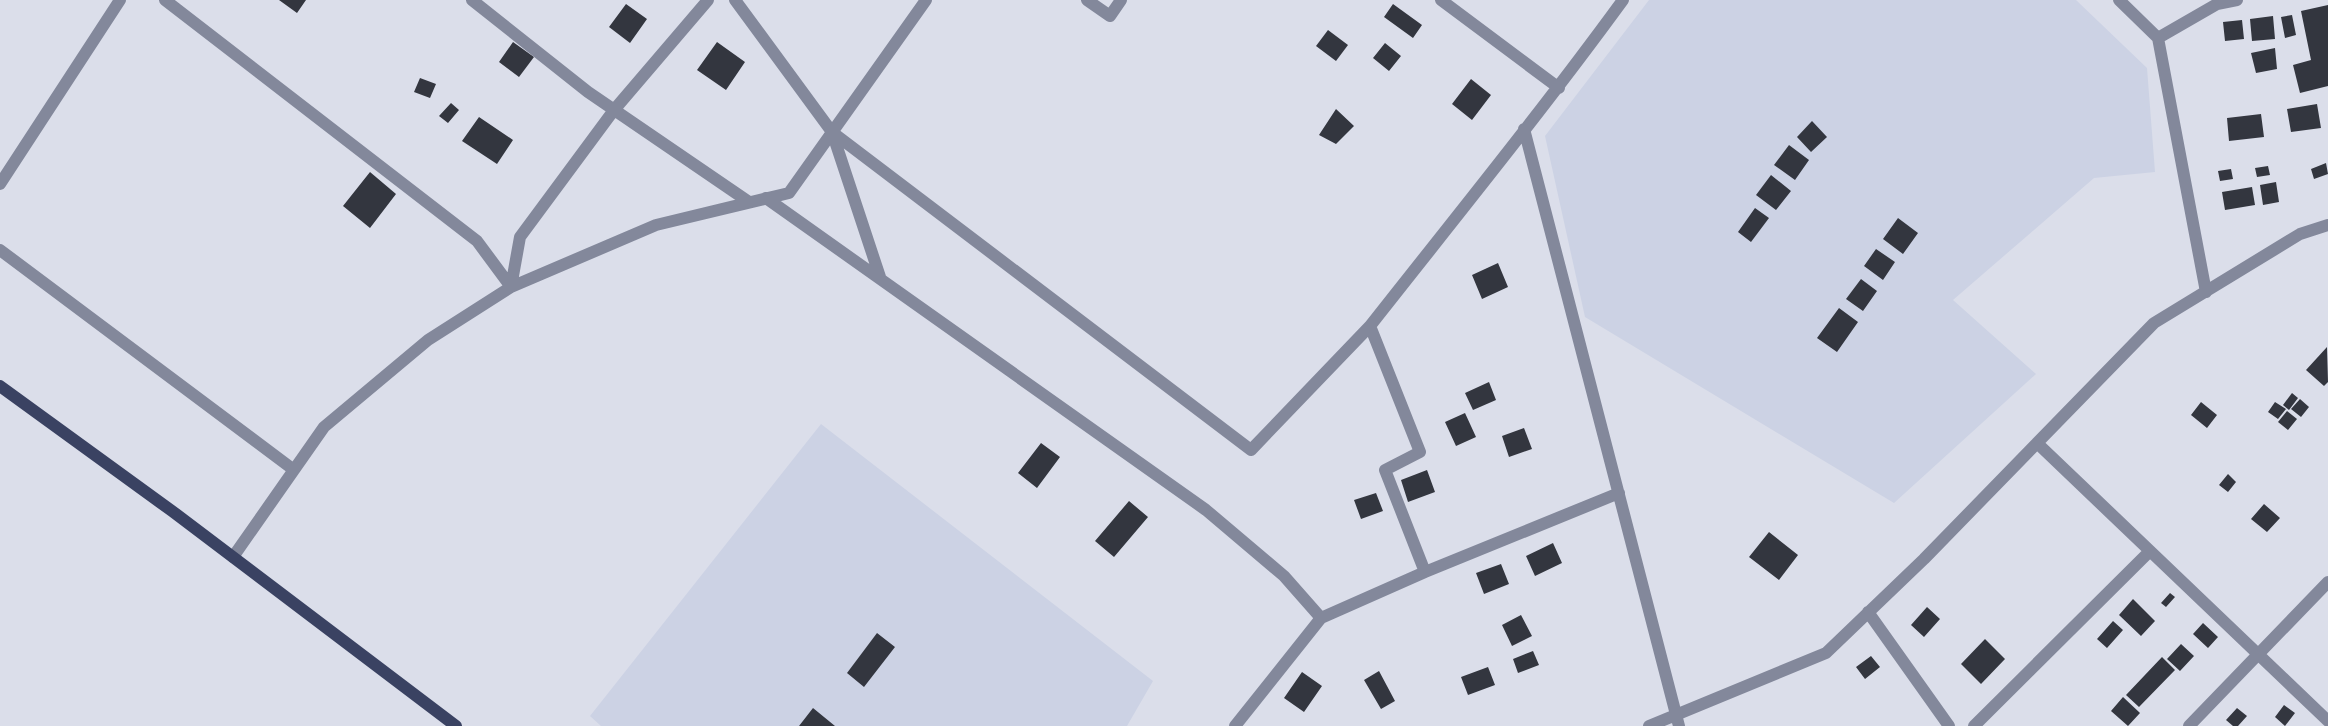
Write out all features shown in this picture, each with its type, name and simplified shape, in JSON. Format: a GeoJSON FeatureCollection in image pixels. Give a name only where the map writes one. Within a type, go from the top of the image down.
{"type":"FeatureCollection","features":[{"type":"Feature","properties":{"kind":"main road"},"geometry":{"type":"LineString","coordinates":[[0,386],[233,557],[456,726]]}},
{"type":"Feature","properties":{"kind":"street"},"geometry":{"type":"LineString","coordinates":[[0,184],[120,0]]}},
{"type":"Feature","properties":{"kind":"street"},"geometry":{"type":"LineString","coordinates":[[165,0],[477,241],[511,287]]}},
{"type":"Feature","properties":{"kind":"street"},"geometry":{"type":"LineString","coordinates":[[472,0],[588,92],[750,202]]}},
{"type":"Feature","properties":{"kind":"street"},"geometry":{"type":"LineString","coordinates":[[511,287],[520,237],[614,110],[708,0]]}},
{"type":"Feature","properties":{"kind":"street"},"geometry":{"type":"LineString","coordinates":[[736,0],[832,132],[1251,450],[1370,326],[1524,129],[1559,88],[1623,0]]}},
{"type":"Feature","properties":{"kind":"street"},"geometry":{"type":"LineString","coordinates":[[233,557],[324,427],[428,340],[511,287],[656,225],[789,193],[926,0]]}},
{"type":"Feature","properties":{"kind":"street"},"geometry":{"type":"LineString","coordinates":[[1087,0],[1110,16],[1121,0]]}},
{"type":"Feature","properties":{"kind":"street"},"geometry":{"type":"LineString","coordinates":[[1441,0],[1559,88]]}},
{"type":"Feature","properties":{"kind":"street"},"geometry":{"type":"LineString","coordinates":[[2119,0],[2158,38],[2206,292]]}},
{"type":"Feature","properties":{"kind":"street"},"geometry":{"type":"LineString","coordinates":[[2158,38],[2217,4],[2237,0]]}},
{"type":"Feature","properties":{"kind":"street"},"geometry":{"type":"LineString","coordinates":[[1524,129],[1678,721]]}},
{"type":"Feature","properties":{"kind":"street"},"geometry":{"type":"LineString","coordinates":[[832,132],[880,277]]}},
{"type":"Feature","properties":{"kind":"street"},"geometry":{"type":"LineString","coordinates":[[766,198],[1206,510],[1284,576],[1321,618]]}},
{"type":"Feature","properties":{"kind":"street"},"geometry":{"type":"LineString","coordinates":[[1649,726],[1678,721],[1826,652],[2037,443],[2154,323],[2300,234],[2328,225]]}},
{"type":"Feature","properties":{"kind":"street"},"geometry":{"type":"LineString","coordinates":[[0,250],[294,470]]}},
{"type":"Feature","properties":{"kind":"street"},"geometry":{"type":"LineString","coordinates":[[1370,326],[1420,452],[1385,470],[1425,572]]}},
{"type":"Feature","properties":{"kind":"street"},"geometry":{"type":"LineString","coordinates":[[2037,443],[2328,721]]}},
{"type":"Feature","properties":{"kind":"street"},"geometry":{"type":"LineString","coordinates":[[1235,726],[1321,618],[1425,572],[1619,493]]}},
{"type":"Feature","properties":{"kind":"street"},"geometry":{"type":"LineString","coordinates":[[1974,726],[2150,551]]}},
{"type":"Feature","properties":{"kind":"street"},"geometry":{"type":"LineString","coordinates":[[2189,726],[2328,582]]}},
{"type":"Feature","properties":{"kind":"street"},"geometry":{"type":"LineString","coordinates":[[1868,612],[1949,726]]}},
{"type":"Feature","properties":{"kind":"shaded area"},"geometry":{"type":"Polygon","coordinates":[[[1649,0],[2076,0],[2147,68],[2155,172],[2094,178],[1953,300],[2036,374],[1894,503],[1585,317],[1545,136],[1649,0]]]}},
{"type":"Feature","properties":{"kind":"shaded area"},"geometry":{"type":"Polygon","coordinates":[[[821,424],[1153,681],[1127,726],[601,726],[590,716],[821,424]]]}},
{"type":"Feature","properties":{"kind":"building"},"geometry":{"type":"Polygon","coordinates":[[[279,0],[306,0],[297,13],[279,0]]]}},
{"type":"Feature","properties":{"kind":"building"},"geometry":{"type":"Polygon","coordinates":[[[626,4],[647,19],[630,43],[609,27],[626,4]]]}},
{"type":"Feature","properties":{"kind":"building"},"geometry":{"type":"Polygon","coordinates":[[[1393,4],[1422,25],[1413,38],[1384,17],[1393,4]]]}},
{"type":"Feature","properties":{"kind":"building"},"geometry":{"type":"Polygon","coordinates":[[[2328,5],[2328,86],[2300,93],[2293,65],[2311,60],[2301,11],[2328,5]]]}},
{"type":"Feature","properties":{"kind":"building"},"geometry":{"type":"Polygon","coordinates":[[[2292,15],[2296,35],[2285,38],[2281,17],[2292,15]]]}},
{"type":"Feature","properties":{"kind":"building"},"geometry":{"type":"Polygon","coordinates":[[[2273,16],[2275,39],[2252,41],[2250,19],[2273,16]]]}},
{"type":"Feature","properties":{"kind":"building"},"geometry":{"type":"Polygon","coordinates":[[[2242,20],[2244,39],[2225,41],[2223,22],[2242,20]]]}},
{"type":"Feature","properties":{"kind":"building"},"geometry":{"type":"Polygon","coordinates":[[[1328,30],[1348,45],[1336,61],[1316,46],[1328,30]]]}},
{"type":"Feature","properties":{"kind":"building"},"geometry":{"type":"Polygon","coordinates":[[[513,42],[534,57],[519,77],[499,62],[513,42]]]}},
{"type":"Feature","properties":{"kind":"building"},"geometry":{"type":"Polygon","coordinates":[[[717,42],[745,62],[726,90],[697,70],[717,42]]]}},
{"type":"Feature","properties":{"kind":"building"},"geometry":{"type":"Polygon","coordinates":[[[1385,43],[1401,56],[1389,71],[1373,58],[1385,43]]]}},
{"type":"Feature","properties":{"kind":"building"},"geometry":{"type":"Polygon","coordinates":[[[2275,48],[2277,69],[2256,73],[2251,53],[2275,48]]]}},
{"type":"Feature","properties":{"kind":"building"},"geometry":{"type":"Polygon","coordinates":[[[420,78],[436,84],[430,98],[414,92],[420,78]]]}},
{"type":"Feature","properties":{"kind":"building"},"geometry":{"type":"Polygon","coordinates":[[[1471,79],[1491,95],[1472,120],[1452,104],[1471,79]]]}},
{"type":"Feature","properties":{"kind":"building"},"geometry":{"type":"Polygon","coordinates":[[[451,103],[459,110],[448,123],[439,116],[451,103]]]}},
{"type":"Feature","properties":{"kind":"building"},"geometry":{"type":"Polygon","coordinates":[[[2317,104],[2321,128],[2291,132],[2287,109],[2317,104]]]}},
{"type":"Feature","properties":{"kind":"building"},"geometry":{"type":"Polygon","coordinates":[[[1336,109],[1354,126],[1336,144],[1319,135],[1336,109]]]}},
{"type":"Feature","properties":{"kind":"building"},"geometry":{"type":"Polygon","coordinates":[[[2261,114],[2264,137],[2229,141],[2227,118],[2261,114]]]}},
{"type":"Feature","properties":{"kind":"building"},"geometry":{"type":"Polygon","coordinates":[[[479,117],[513,140],[497,164],[462,141],[479,117]]]}},
{"type":"Feature","properties":{"kind":"building"},"geometry":{"type":"Polygon","coordinates":[[[1812,121],[1827,137],[1811,152],[1797,137],[1812,121]]]}},
{"type":"Feature","properties":{"kind":"building"},"geometry":{"type":"Polygon","coordinates":[[[1789,145],[1809,160],[1795,180],[1774,165],[1789,145]]]}},
{"type":"Feature","properties":{"kind":"building"},"geometry":{"type":"Polygon","coordinates":[[[2326,163],[2328,174],[2314,179],[2311,169],[2326,163]]]}},
{"type":"Feature","properties":{"kind":"building"},"geometry":{"type":"Polygon","coordinates":[[[2268,166],[2270,175],[2257,177],[2255,168],[2268,166]]]}},
{"type":"Feature","properties":{"kind":"building"},"geometry":{"type":"Polygon","coordinates":[[[2231,169],[2233,179],[2220,181],[2218,171],[2231,169]]]}},
{"type":"Feature","properties":{"kind":"building"},"geometry":{"type":"Polygon","coordinates":[[[370,172],[396,194],[370,228],[343,206],[370,172]]]}},
{"type":"Feature","properties":{"kind":"building"},"geometry":{"type":"Polygon","coordinates":[[[1771,175],[1791,191],[1776,210],[1756,195],[1771,175]]]}},
{"type":"Feature","properties":{"kind":"building"},"geometry":{"type":"Polygon","coordinates":[[[2276,182],[2279,202],[2263,205],[2260,185],[2276,182]]]}},
{"type":"Feature","properties":{"kind":"building"},"geometry":{"type":"Polygon","coordinates":[[[2252,187],[2255,205],[2225,210],[2222,192],[2252,187]]]}},
{"type":"Feature","properties":{"kind":"building"},"geometry":{"type":"Polygon","coordinates":[[[1755,208],[1769,218],[1751,242],[1738,232],[1755,208]]]}},
{"type":"Feature","properties":{"kind":"building"},"geometry":{"type":"Polygon","coordinates":[[[1898,218],[1918,233],[1903,254],[1883,239],[1898,218]]]}},
{"type":"Feature","properties":{"kind":"building"},"geometry":{"type":"Polygon","coordinates":[[[1876,249],[1895,262],[1883,280],[1864,266],[1876,249]]]}},
{"type":"Feature","properties":{"kind":"building"},"geometry":{"type":"Polygon","coordinates":[[[1498,263],[1508,287],[1482,299],[1472,275],[1498,263]]]}},
{"type":"Feature","properties":{"kind":"building"},"geometry":{"type":"Polygon","coordinates":[[[1861,279],[1877,291],[1863,311],[1846,299],[1861,279]]]}},
{"type":"Feature","properties":{"kind":"building"},"geometry":{"type":"Polygon","coordinates":[[[1839,308],[1858,322],[1837,352],[1817,338],[1839,308]]]}},
{"type":"Feature","properties":{"kind":"building"},"geometry":{"type":"Polygon","coordinates":[[[2327,347],[2328,382],[2324,386],[2306,370],[2327,347]]]}},
{"type":"Feature","properties":{"kind":"building"},"geometry":{"type":"Polygon","coordinates":[[[1489,382],[1496,400],[1473,410],[1465,393],[1489,382]]]}},
{"type":"Feature","properties":{"kind":"building"},"geometry":{"type":"Polygon","coordinates":[[[2292,393],[2298,398],[2289,410],[2283,405],[2292,393]]]}},
{"type":"Feature","properties":{"kind":"building"},"geometry":{"type":"Polygon","coordinates":[[[2300,399],[2309,407],[2301,417],[2291,409],[2300,399]]]}},
{"type":"Feature","properties":{"kind":"building"},"geometry":{"type":"Polygon","coordinates":[[[2201,402],[2217,415],[2207,428],[2191,415],[2201,402]]]}},
{"type":"Feature","properties":{"kind":"building"},"geometry":{"type":"Polygon","coordinates":[[[2275,402],[2286,409],[2278,419],[2268,412],[2275,402]]]}},
{"type":"Feature","properties":{"kind":"building"},"geometry":{"type":"Polygon","coordinates":[[[2287,411],[2297,419],[2288,430],[2278,422],[2287,411]]]}},
{"type":"Feature","properties":{"kind":"building"},"geometry":{"type":"Polygon","coordinates":[[[1465,413],[1476,437],[1456,446],[1445,422],[1465,413]]]}},
{"type":"Feature","properties":{"kind":"building"},"geometry":{"type":"Polygon","coordinates":[[[1524,428],[1532,449],[1509,457],[1502,436],[1524,428]]]}},
{"type":"Feature","properties":{"kind":"building"},"geometry":{"type":"Polygon","coordinates":[[[1041,443],[1060,457],[1037,488],[1018,473],[1041,443]]]}},
{"type":"Feature","properties":{"kind":"building"},"geometry":{"type":"Polygon","coordinates":[[[1427,470],[1435,492],[1408,502],[1401,480],[1427,470]]]}},
{"type":"Feature","properties":{"kind":"building"},"geometry":{"type":"Polygon","coordinates":[[[2228,474],[2236,482],[2228,492],[2219,485],[2228,474]]]}},
{"type":"Feature","properties":{"kind":"building"},"geometry":{"type":"Polygon","coordinates":[[[1376,493],[1383,511],[1361,519],[1354,500],[1376,493]]]}},
{"type":"Feature","properties":{"kind":"building"},"geometry":{"type":"Polygon","coordinates":[[[1129,501],[1148,517],[1114,557],[1095,541],[1129,501]]]}},
{"type":"Feature","properties":{"kind":"building"},"geometry":{"type":"Polygon","coordinates":[[[2264,504],[2280,518],[2267,532],[2251,519],[2264,504]]]}},
{"type":"Feature","properties":{"kind":"building"},"geometry":{"type":"Polygon","coordinates":[[[1769,532],[1798,555],[1779,580],[1749,557],[1769,532]]]}},
{"type":"Feature","properties":{"kind":"building"},"geometry":{"type":"Polygon","coordinates":[[[1553,543],[1562,563],[1535,576],[1526,556],[1553,543]]]}},
{"type":"Feature","properties":{"kind":"building"},"geometry":{"type":"Polygon","coordinates":[[[1501,564],[1509,584],[1484,594],[1476,573],[1501,564]]]}},
{"type":"Feature","properties":{"kind":"building"},"geometry":{"type":"Polygon","coordinates":[[[2170,593],[2175,597],[2166,607],[2161,603],[2170,593]]]}},
{"type":"Feature","properties":{"kind":"building"},"geometry":{"type":"Polygon","coordinates":[[[2133,599],[2155,621],[2141,636],[2119,615],[2133,599]]]}},
{"type":"Feature","properties":{"kind":"building"},"geometry":{"type":"Polygon","coordinates":[[[1927,607],[1940,619],[1924,637],[1911,625],[1927,607]]]}},
{"type":"Feature","properties":{"kind":"building"},"geometry":{"type":"Polygon","coordinates":[[[1521,615],[1532,636],[1512,646],[1502,625],[1521,615]]]}},
{"type":"Feature","properties":{"kind":"building"},"geometry":{"type":"Polygon","coordinates":[[[2113,621],[2123,630],[2107,648],[2097,639],[2113,621]]]}},
{"type":"Feature","properties":{"kind":"building"},"geometry":{"type":"Polygon","coordinates":[[[2203,623],[2218,637],[2208,648],[2193,634],[2203,623]]]}},
{"type":"Feature","properties":{"kind":"building"},"geometry":{"type":"Polygon","coordinates":[[[877,633],[895,647],[864,687],[847,673],[877,633]]]}},
{"type":"Feature","properties":{"kind":"building"},"geometry":{"type":"Polygon","coordinates":[[[1985,639],[2005,659],[1981,684],[1961,664],[1985,639]]]}},
{"type":"Feature","properties":{"kind":"building"},"geometry":{"type":"Polygon","coordinates":[[[2181,644],[2194,656],[2180,671],[2167,659],[2181,644]]]}},
{"type":"Feature","properties":{"kind":"building"},"geometry":{"type":"Polygon","coordinates":[[[1533,651],[1539,665],[1518,673],[1513,659],[1533,651]]]}},
{"type":"Feature","properties":{"kind":"building"},"geometry":{"type":"Polygon","coordinates":[[[1871,656],[1880,667],[1865,679],[1856,667],[1871,656]]]}},
{"type":"Feature","properties":{"kind":"building"},"geometry":{"type":"Polygon","coordinates":[[[2162,657],[2175,670],[2139,707],[2126,695],[2162,657]]]}},
{"type":"Feature","properties":{"kind":"building"},"geometry":{"type":"Polygon","coordinates":[[[1488,667],[1495,685],[1468,695],[1461,677],[1488,667]]]}},
{"type":"Feature","properties":{"kind":"building"},"geometry":{"type":"Polygon","coordinates":[[[1379,671],[1395,701],[1381,709],[1364,680],[1379,671]]]}},
{"type":"Feature","properties":{"kind":"building"},"geometry":{"type":"Polygon","coordinates":[[[1302,672],[1322,686],[1304,712],[1284,698],[1302,672]]]}},
{"type":"Feature","properties":{"kind":"building"},"geometry":{"type":"Polygon","coordinates":[[[2123,697],[2140,713],[2128,726],[2111,711],[2123,697]]]}},
{"type":"Feature","properties":{"kind":"building"},"geometry":{"type":"Polygon","coordinates":[[[2284,705],[2295,713],[2285,726],[2275,717],[2284,705]]]}},
{"type":"Feature","properties":{"kind":"building"},"geometry":{"type":"Polygon","coordinates":[[[813,708],[835,726],[799,726],[813,708]]]}},
{"type":"Feature","properties":{"kind":"building"},"geometry":{"type":"Polygon","coordinates":[[[2237,708],[2247,716],[2238,726],[2233,726],[2226,720],[2237,708]]]}}]}
